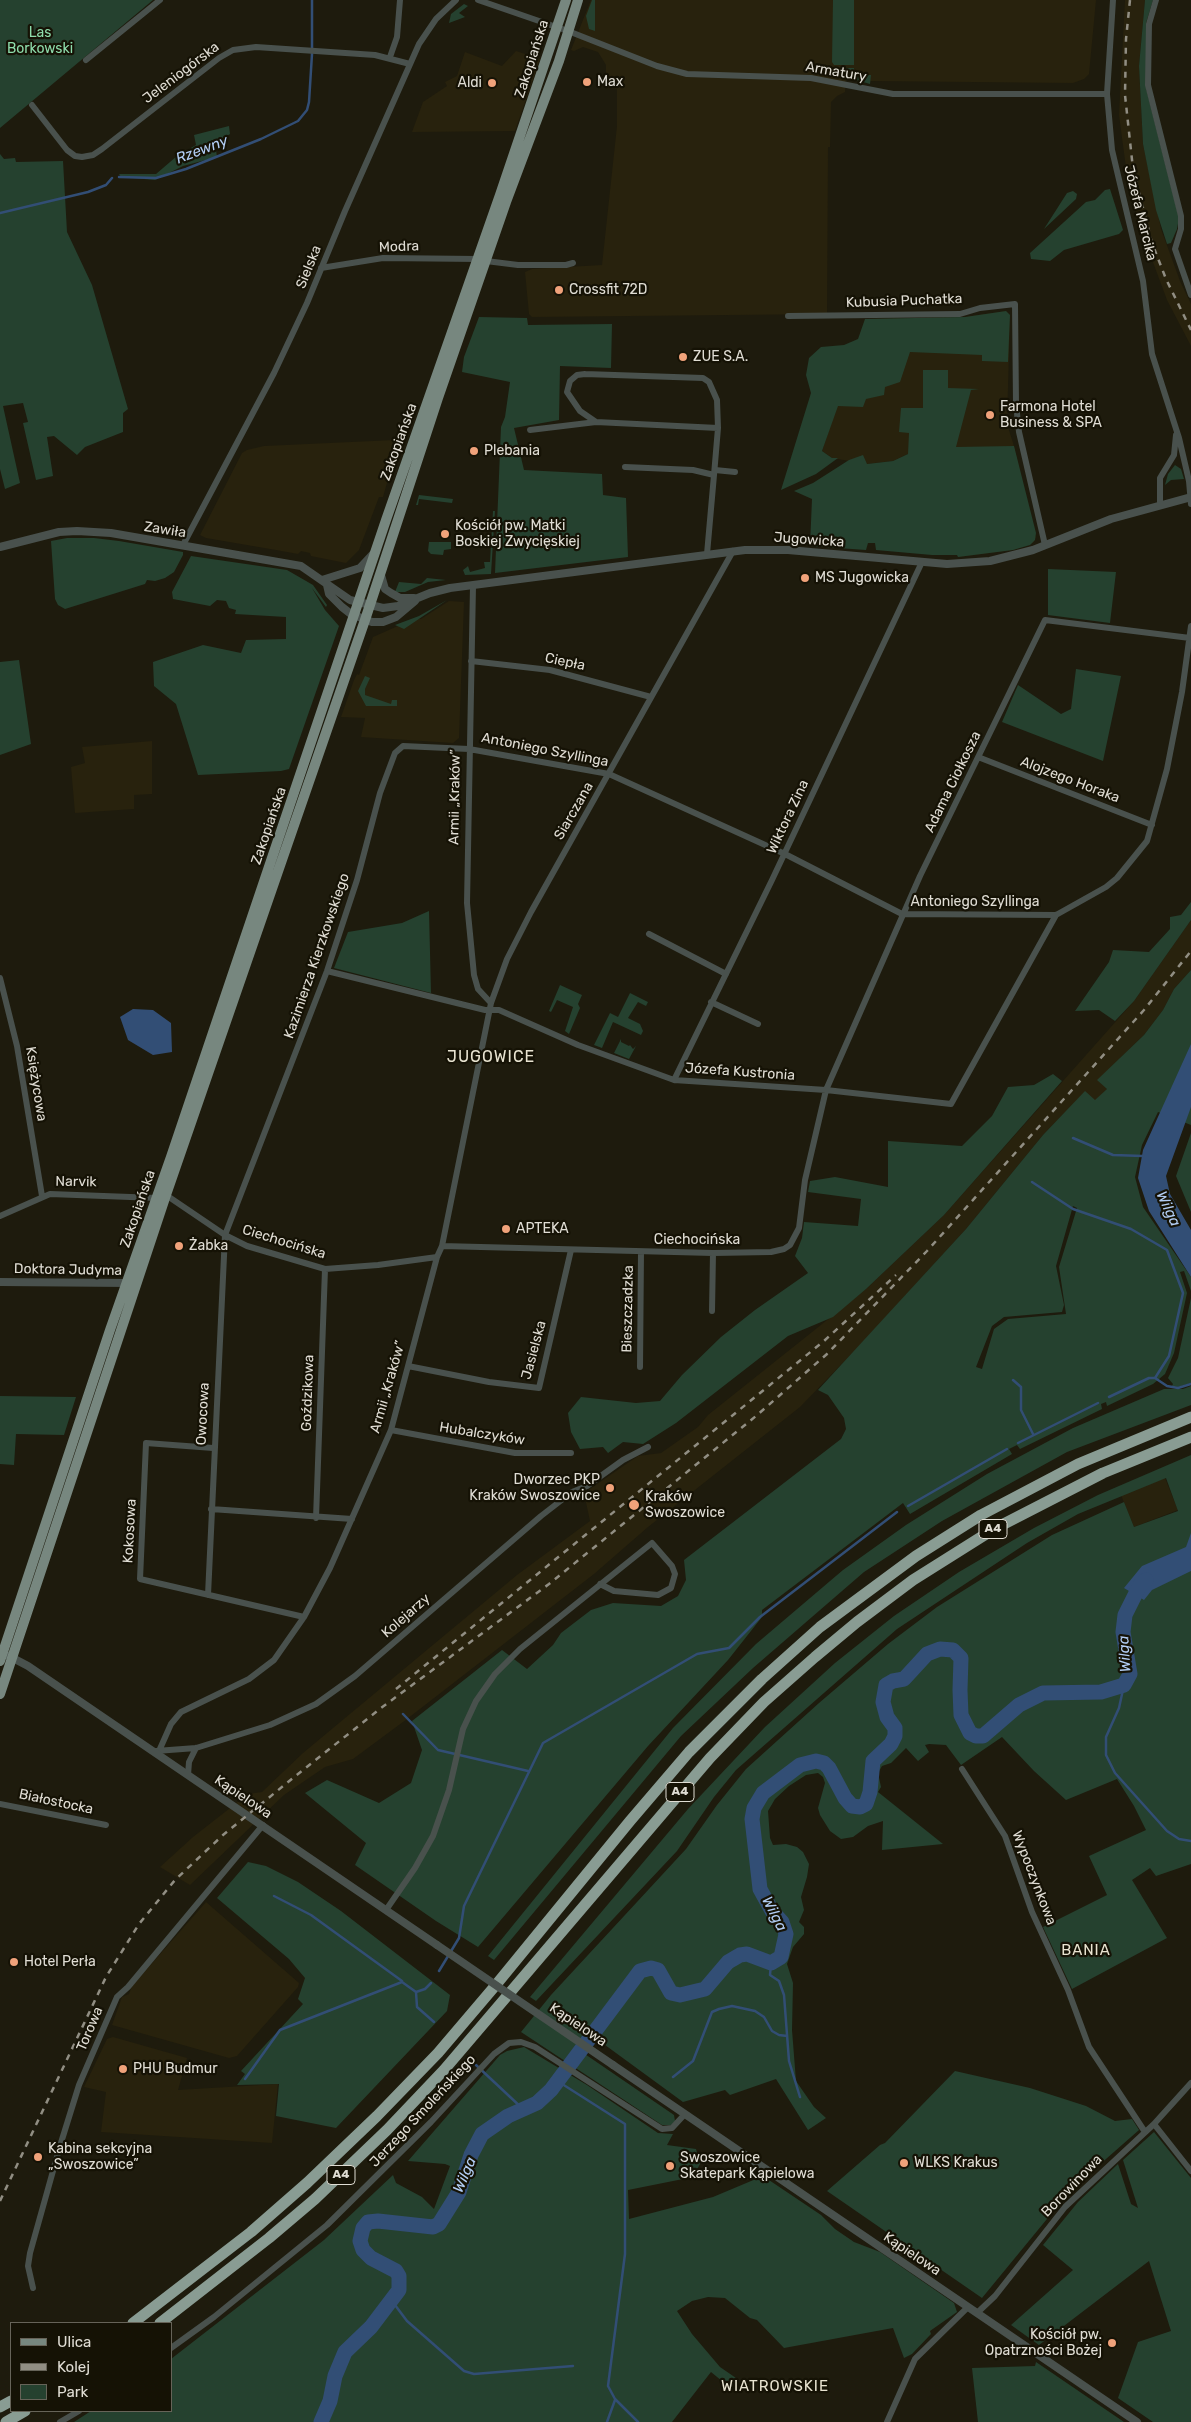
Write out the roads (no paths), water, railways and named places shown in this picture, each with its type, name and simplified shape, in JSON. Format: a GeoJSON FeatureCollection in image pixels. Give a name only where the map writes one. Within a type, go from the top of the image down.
{"type":"FeatureCollection","features":[{"type":"Feature","properties":{"kind":"highway","name":"A4"},"geometry":{"type":"LineString","coordinates":[[134,2322],[251,2232],[314,2177],[377,2116],[438,2053],[689,1752],[762,1679],[820,1627],[916,1556],[981,1514],[1093,1457],[1191,1417]]}},
{"type":"Feature","properties":{"kind":"highway","name":"A4"},"geometry":{"type":"LineString","coordinates":[[161,2322],[269,2238],[329,2186],[386,2130],[450,2063],[710,1758],[764,1702],[815,1657],[857,1622],[913,1580],[994,1529],[1103,1473],[1191,1438]]}},
{"type":"Feature","properties":{"kind":"highway"},"geometry":{"type":"LineString","coordinates":[[6,2422],[23,2412]]}},
{"type":"Feature","properties":{"kind":"main road","name":"Zakopiańska"},"geometry":{"type":"LineString","coordinates":[[161,1196],[370,606],[566,0]]}},
{"type":"Feature","properties":{"kind":"main road","name":"Zakopiańska"},"geometry":{"type":"LineString","coordinates":[[1,1655],[161,1196],[375,553],[578,0]]}},
{"type":"Feature","properties":{"kind":"main road","name":"Zakopiańska"},"geometry":{"type":"LineString","coordinates":[[0,1694],[131,1284]]}},
{"type":"Feature","properties":{"kind":"street"},"geometry":{"type":"LineString","coordinates":[[86,60],[160,0]]}},
{"type":"Feature","properties":{"kind":"street"},"geometry":{"type":"LineString","coordinates":[[390,58],[397,37],[400,0]]}},
{"type":"Feature","properties":{"kind":"street","name":"Sielska"},"geometry":{"type":"LineString","coordinates":[[184,545],[274,373],[311,295],[321,268],[424,35],[436,19],[456,0]]}},
{"type":"Feature","properties":{"kind":"street","name":"Armatury"},"geometry":{"type":"LineString","coordinates":[[478,0],[568,31],[657,66],[687,74],[812,78],[893,94],[1107,94]]}},
{"type":"Feature","properties":{"kind":"street","name":"Józefa Marcika"},"geometry":{"type":"LineString","coordinates":[[1113,0],[1107,94],[1112,150],[1143,281],[1152,354],[1186,466],[1191,499]]}},
{"type":"Feature","properties":{"kind":"street","name":"Józefa Marcika"},"geometry":{"type":"LineString","coordinates":[[1156,0],[1149,24],[1148,85],[1181,216],[1181,229],[1174,248],[1191,296]]}},
{"type":"Feature","properties":{"kind":"street","name":"Jeleniogórska"},"geometry":{"type":"LineString","coordinates":[[32,105],[67,150],[75,156],[82,157],[93,155],[102,149],[219,58],[232,50],[256,47],[312,50],[390,58],[410,64]]}},
{"type":"Feature","properties":{"kind":"street","name":"Modra"},"geometry":{"type":"LineString","coordinates":[[321,268],[384,258],[482,260]]}},
{"type":"Feature","properties":{"kind":"street"},"geometry":{"type":"LineString","coordinates":[[482,260],[518,265],[566,265],[573,263]]}},
{"type":"Feature","properties":{"kind":"street","name":"Kubusia Puchatka"},"geometry":{"type":"LineString","coordinates":[[788,316],[960,314],[980,308],[1015,304],[1016,404],[1019,432],[1045,546]]}},
{"type":"Feature","properties":{"kind":"street"},"geometry":{"type":"LineString","coordinates":[[596,422],[580,411],[567,392],[570,381],[577,375],[703,378],[709,382],[717,400],[718,428],[707,554]]}},
{"type":"Feature","properties":{"kind":"street"},"geometry":{"type":"LineString","coordinates":[[530,430],[596,422],[718,428]]}},
{"type":"Feature","properties":{"kind":"street","name":"Józefa Marcika"},"geometry":{"type":"LineString","coordinates":[[1160,505],[1160,478],[1176,446],[1176,429]]}},
{"type":"Feature","properties":{"kind":"street"},"geometry":{"type":"LineString","coordinates":[[1170,461],[1176,461],[1186,466]]}},
{"type":"Feature","properties":{"kind":"street"},"geometry":{"type":"LineString","coordinates":[[625,468],[735,472]]}},
{"type":"Feature","properties":{"kind":"street","name":"Jugowicka"},"geometry":{"type":"LineString","coordinates":[[370,606],[393,607],[440,590],[733,551],[788,550],[947,564],[990,561],[1045,546],[1111,519],[1160,505],[1191,499]]}},
{"type":"Feature","properties":{"kind":"street","name":"Zawiła"},"geometry":{"type":"LineString","coordinates":[[0,547],[40,536],[77,531],[111,533],[301,566],[358,603],[370,606]]}},
{"type":"Feature","properties":{"kind":"street","name":"Siarczana"},"geometry":{"type":"LineString","coordinates":[[490,1006],[507,960],[527,919],[733,551]]}},
{"type":"Feature","properties":{"kind":"street"},"geometry":{"type":"LineString","coordinates":[[325,583],[360,568],[375,553]]}},
{"type":"Feature","properties":{"kind":"street","name":"Wiktora Zina"},"geometry":{"type":"LineString","coordinates":[[674,1080],[785,854],[922,562]]}},
{"type":"Feature","properties":{"kind":"street","name":"Jugowicka"},"geometry":{"type":"LineString","coordinates":[[381,571],[383,585],[391,593],[400,598],[418,598]]}},
{"type":"Feature","properties":{"kind":"street","name":"Zawiła"},"geometry":{"type":"LineString","coordinates":[[325,583],[329,594],[342,607],[354,615]]}},
{"type":"Feature","properties":{"kind":"street","name":"Armii „Kraków”"},"geometry":{"type":"LineString","coordinates":[[157,1751],[170,1724],[182,1712],[249,1679],[274,1660],[304,1617],[352,1520],[391,1430],[437,1257],[442,1246],[490,1006],[478,989],[474,975],[467,903],[473,586]]}},
{"type":"Feature","properties":{"kind":"street","name":"Jugowicka"},"geometry":{"type":"LineString","coordinates":[[354,615],[365,620],[383,622],[396,617],[418,598]]}},
{"type":"Feature","properties":{"kind":"street","name":"Adama Ciołkosza"},"geometry":{"type":"LineString","coordinates":[[826,1090],[902,914],[1045,620],[1190,638]]}},
{"type":"Feature","properties":{"kind":"street","name":"Antoniego Szyllinga"},"geometry":{"type":"LineString","coordinates":[[469,748],[609,774],[785,854],[902,914],[1056,915],[1106,887],[1117,878],[1147,841],[1169,760],[1191,626]]}},
{"type":"Feature","properties":{"kind":"street","name":"Ciepła"},"geometry":{"type":"LineString","coordinates":[[471,661],[550,670],[651,697]]}},
{"type":"Feature","properties":{"kind":"street","name":"Kazimierza Kierzkowskiego"},"geometry":{"type":"LineString","coordinates":[[226,1235],[328,971],[357,880],[380,792],[395,754],[403,746],[469,748]]}},
{"type":"Feature","properties":{"kind":"street","name":"Alojzego Horaka"},"geometry":{"type":"LineString","coordinates":[[978,758],[1152,825]]}},
{"type":"Feature","properties":{"kind":"street","name":"Józefa Kustronia"},"geometry":{"type":"LineString","coordinates":[[328,971],[490,1006],[578,1045],[674,1080],[826,1090],[951,1104],[1056,915]]}},
{"type":"Feature","properties":{"kind":"street"},"geometry":{"type":"LineString","coordinates":[[649,934],[726,974]]}},
{"type":"Feature","properties":{"kind":"street","name":"Księżycowa"},"geometry":{"type":"LineString","coordinates":[[0,978],[17,1046],[42,1196]]}},
{"type":"Feature","properties":{"kind":"street"},"geometry":{"type":"LineString","coordinates":[[711,1002],[758,1024]]}},
{"type":"Feature","properties":{"kind":"street","name":"Ciechocińska"},"geometry":{"type":"LineString","coordinates":[[442,1246],[712,1253],[778,1251],[784,1249],[794,1239],[799,1228],[804,1180],[826,1090]]}},
{"type":"Feature","properties":{"kind":"street","name":"Narvik"},"geometry":{"type":"LineString","coordinates":[[0,1216],[42,1196],[59,1193],[161,1196]]}},
{"type":"Feature","properties":{"kind":"street","name":"Ciechocińska"},"geometry":{"type":"LineString","coordinates":[[161,1196],[247,1246],[325,1269],[378,1265],[437,1257]]}},
{"type":"Feature","properties":{"kind":"street","name":"Owocowa"},"geometry":{"type":"LineString","coordinates":[[208,1595],[226,1235]]}},
{"type":"Feature","properties":{"kind":"street","name":"Jasielska"},"geometry":{"type":"LineString","coordinates":[[408,1366],[490,1382],[539,1388],[572,1250]]}},
{"type":"Feature","properties":{"kind":"street","name":"Bieszczadzka"},"geometry":{"type":"LineString","coordinates":[[640,1367],[642,1252]]}},
{"type":"Feature","properties":{"kind":"street"},"geometry":{"type":"LineString","coordinates":[[712,1253],[712,1310]]}},
{"type":"Feature","properties":{"kind":"street","name":"Goździkowa"},"geometry":{"type":"LineString","coordinates":[[316,1518],[325,1269]]}},
{"type":"Feature","properties":{"kind":"street","name":"Doktora Judyma"},"geometry":{"type":"LineString","coordinates":[[0,1282],[131,1284]]}},
{"type":"Feature","properties":{"kind":"street","name":"Hubalczyków"},"geometry":{"type":"LineString","coordinates":[[391,1430],[515,1453],[571,1452]]}},
{"type":"Feature","properties":{"kind":"street","name":"Kokosowa"},"geometry":{"type":"LineString","coordinates":[[214,1448],[146,1443],[140,1579],[304,1617]]}},
{"type":"Feature","properties":{"kind":"street","name":"Kolejarzy"},"geometry":{"type":"LineString","coordinates":[[157,1751],[196,1748],[286,1718],[328,1697],[541,1516],[572,1492],[587,1486],[623,1460],[648,1447]]}},
{"type":"Feature","properties":{"kind":"street"},"geometry":{"type":"LineString","coordinates":[[211,1509],[352,1520]]}},
{"type":"Feature","properties":{"kind":"street"},"geometry":{"type":"LineString","coordinates":[[386,1910],[433,1836],[450,1790],[463,1729],[476,1700],[495,1674],[520,1649],[600,1584],[652,1542],[675,1571],[675,1580],[669,1590],[655,1595],[614,1591],[600,1584]]}},
{"type":"Feature","properties":{"kind":"street","name":"Kąpielowa"},"geometry":{"type":"LineString","coordinates":[[1,1655],[12,1658],[157,1751],[188,1775],[1137,2422]]}},
{"type":"Feature","properties":{"kind":"street"},"geometry":{"type":"LineString","coordinates":[[188,1775],[189,1762],[196,1748]]}},
{"type":"Feature","properties":{"kind":"street","name":"Wypoczynkowa"},"geometry":{"type":"LineString","coordinates":[[962,1769],[1005,1836],[1032,1912],[1068,1990],[1089,2048],[1146,2132]]}},
{"type":"Feature","properties":{"kind":"street","name":"Białostocka"},"geometry":{"type":"LineString","coordinates":[[0,1804],[106,1825]]}},
{"type":"Feature","properties":{"kind":"street","name":"Torowa"},"geometry":{"type":"LineString","coordinates":[[33,2288],[28,2266],[30,2253],[60,2146],[79,2085],[117,1997],[128,1987],[262,1825]]}},
{"type":"Feature","properties":{"kind":"street","name":"Jerzego Smoleńskiego"},"geometry":{"type":"LineString","coordinates":[[172,2347],[214,2317],[327,2225],[366,2188],[501,2047],[514,2042],[528,2043],[662,2129],[672,2128],[685,2114]]}},
{"type":"Feature","properties":{"kind":"street","name":"Borowinowa"},"geometry":{"type":"LineString","coordinates":[[977,2313],[995,2296],[1065,2207],[1146,2132],[1191,2083]]}},
{"type":"Feature","properties":{"kind":"street"},"geometry":{"type":"LineString","coordinates":[[1154,2124],[1191,2170]]}},
{"type":"Feature","properties":{"kind":"street"},"geometry":{"type":"LineString","coordinates":[[887,2422],[915,2359],[968,2307]]}},
{"type":"Feature","properties":{"kind":"street"},"geometry":{"type":"LineString","coordinates":[[60,2422],[76,2412]]}},
{"type":"Feature","properties":{"kind":"water"},"geometry":{"type":"Polygon","coordinates":[[[133,1009],[153,1010],[171,1023],[172,1052],[153,1055],[128,1040],[120,1017],[133,1009]]]}},
{"type":"Feature","properties":{"kind":"water"},"geometry":{"type":"Polygon","coordinates":[[[1191,1044],[1191,1107],[1166,1176],[1170,1194],[1191,1230],[1191,1277],[1149,1211],[1138,1178],[1143,1150],[1191,1044]]]}},
{"type":"Feature","properties":{"kind":"water"},"geometry":{"type":"Polygon","coordinates":[[[1191,1533],[1191,1571],[1152,1590],[1144,1600],[1124,1588],[1142,1566],[1186,1547],[1191,1533]]]}},
{"type":"Feature","properties":{"kind":"waterway","name":"Rzewny"},"geometry":{"type":"LineString","coordinates":[[119,177],[156,178],[186,169],[261,139],[298,121],[307,110],[309,102],[312,54],[312,0]]}},
{"type":"Feature","properties":{"kind":"waterway","name":"Rzewny"},"geometry":{"type":"LineString","coordinates":[[0,213],[88,192],[106,185],[112,178]]}},
{"type":"Feature","properties":{"kind":"waterway"},"geometry":{"type":"LineString","coordinates":[[1073,1138],[1113,1155],[1143,1156]]}},
{"type":"Feature","properties":{"kind":"waterway"},"geometry":{"type":"LineString","coordinates":[[1032,1182],[1073,1209],[1131,1229],[1167,1250],[1183,1293],[1169,1356],[1155,1378]]}},
{"type":"Feature","properties":{"kind":"waterway"},"geometry":{"type":"LineString","coordinates":[[1109,1397],[1149,1378],[1155,1378],[1167,1386],[1178,1388],[1191,1384]]}},
{"type":"Feature","properties":{"kind":"waterway"},"geometry":{"type":"LineString","coordinates":[[1013,1380],[1021,1387],[1021,1410],[1033,1434]]}},
{"type":"Feature","properties":{"kind":"waterway"},"geometry":{"type":"LineString","coordinates":[[1018,1443],[1098,1403]]}},
{"type":"Feature","properties":{"kind":"waterway"},"geometry":{"type":"LineString","coordinates":[[908,1506],[1007,1449]]}},
{"type":"Feature","properties":{"kind":"waterway"},"geometry":{"type":"LineString","coordinates":[[439,1971],[459,1938],[464,1906],[543,1743],[697,1654],[729,1648],[760,1617],[897,1512]]}},
{"type":"Feature","properties":{"kind":"waterway","name":"Wilga"},"geometry":{"type":"LineString","coordinates":[[321,2422],[330,2401],[335,2376],[345,2352],[371,2327],[399,2290],[399,2276],[396,2271],[371,2258],[363,2250],[360,2241],[363,2228],[368,2222],[378,2221],[433,2227],[439,2224],[459,2192],[471,2155],[482,2134],[508,2116],[537,2103],[551,2090],[640,1971],[651,1968],[658,1970],[671,1993],[680,1995],[705,1989],[728,1962],[740,1955],[747,1954],[771,1963],[781,1957],[786,1934],[782,1922],[772,1911],[760,1889],[752,1819],[754,1808],[763,1793],[800,1765],[816,1761],[824,1763],[829,1768],[845,1798],[852,1806],[860,1807],[866,1804],[870,1792],[873,1761],[891,1744],[895,1736],[895,1728],[887,1717],[883,1702],[886,1685],[893,1681],[904,1679],[927,1654],[940,1649],[953,1650],[961,1658],[961,1715],[970,1733],[976,1736],[983,1736],[1019,1705],[1043,1693],[1101,1692],[1124,1685],[1130,1674],[1123,1632],[1125,1615],[1140,1585],[1146,1580]]}},
{"type":"Feature","properties":{"kind":"waterway"},"geometry":{"type":"LineString","coordinates":[[1124,1685],[1119,1708],[1106,1737],[1106,1755],[1115,1773],[1167,1831],[1179,1839],[1191,1841]]}},
{"type":"Feature","properties":{"kind":"waterway"},"geometry":{"type":"LineString","coordinates":[[403,1714],[438,1750],[528,1771]]}},
{"type":"Feature","properties":{"kind":"waterway"},"geometry":{"type":"LineString","coordinates":[[274,1896],[311,1915],[402,1981]]}},
{"type":"Feature","properties":{"kind":"waterway"},"geometry":{"type":"LineString","coordinates":[[771,1963],[770,1975],[779,1981],[784,1995],[789,2061],[800,2097]]}},
{"type":"Feature","properties":{"kind":"waterway"},"geometry":{"type":"LineString","coordinates":[[245,2079],[280,2030],[402,1982],[416,1992],[425,1989],[431,1983]]}},
{"type":"Feature","properties":{"kind":"waterway"},"geometry":{"type":"LineString","coordinates":[[416,1992],[417,2007],[434,2022]]}},
{"type":"Feature","properties":{"kind":"waterway"},"geometry":{"type":"LineString","coordinates":[[673,2077],[693,2061],[712,2012],[719,2009],[732,2006],[755,2011],[764,2017],[772,2031],[779,2035],[787,2036]]}},
{"type":"Feature","properties":{"kind":"waterway"},"geometry":{"type":"LineString","coordinates":[[476,2065],[524,2110]]}},
{"type":"Feature","properties":{"kind":"waterway"},"geometry":{"type":"LineString","coordinates":[[559,2082],[625,2124],[625,2254],[608,2386],[615,2399],[638,2422]]}},
{"type":"Feature","properties":{"kind":"waterway"},"geometry":{"type":"LineString","coordinates":[[392,2301],[407,2321],[464,2371],[474,2374],[573,2366]]}},
{"type":"Feature","properties":{"kind":"waterway"},"geometry":{"type":"LineString","coordinates":[[607,2422],[615,2400]]}},
{"type":"Feature","properties":{"kind":"railway"},"geometry":{"type":"LineString","coordinates":[[1130,0],[1126,39],[1125,95],[1133,169],[1152,243],[1166,279],[1191,330]]}},
{"type":"Feature","properties":{"kind":"railway"},"geometry":{"type":"LineString","coordinates":[[0,2201],[106,1977],[139,1924],[175,1880],[223,1835],[293,1778],[381,1708],[549,1584],[756,1416],[827,1354],[927,1251],[1144,1010],[1191,951]]}},
{"type":"Feature","properties":{"kind":"railway"},"geometry":{"type":"LineString","coordinates":[[396,1689],[824,1341],[896,1275]]}},
{"type":"Feature","properties":{"kind":"place","name":"Max"},"geometry":{"type":"Point","coordinates":[587,82]}},
{"type":"Feature","properties":{"kind":"place","name":"Aldi"},"geometry":{"type":"Point","coordinates":[492,83]}},
{"type":"Feature","properties":{"kind":"place","name":"Crossfit 72D"},"geometry":{"type":"Point","coordinates":[559,290]}},
{"type":"Feature","properties":{"kind":"place","name":"ZUE S.A."},"geometry":{"type":"Point","coordinates":[683,357]}},
{"type":"Feature","properties":{"kind":"place","name":"Farmona Hotel Business & SPA"},"geometry":{"type":"Point","coordinates":[990,415]}},
{"type":"Feature","properties":{"kind":"place","name":"Plebania"},"geometry":{"type":"Point","coordinates":[474,451]}},
{"type":"Feature","properties":{"kind":"place","name":"Kościół pw. Matki Boskiej Zwycięskiej"},"geometry":{"type":"Point","coordinates":[445,534]}},
{"type":"Feature","properties":{"kind":"place","name":"MS Jugowicka"},"geometry":{"type":"Point","coordinates":[805,578]}},
{"type":"Feature","properties":{"kind":"place","name":"APTEKA"},"geometry":{"type":"Point","coordinates":[506,1229]}},
{"type":"Feature","properties":{"kind":"place","name":"Żabka"},"geometry":{"type":"Point","coordinates":[179,1246]}},
{"type":"Feature","properties":{"kind":"place","name":"Dworzec PKP Kraków Swoszowice"},"geometry":{"type":"Point","coordinates":[610,1488]}},
{"type":"Feature","properties":{"kind":"place","name":"Kraków Swoszowice"},"geometry":{"type":"Point","coordinates":[634,1505]}},
{"type":"Feature","properties":{"kind":"place","name":"Hotel Perła"},"geometry":{"type":"Point","coordinates":[14,1962]}},
{"type":"Feature","properties":{"kind":"place","name":"PHU Budmur"},"geometry":{"type":"Point","coordinates":[123,2069]}},
{"type":"Feature","properties":{"kind":"place","name":"Kabina sekcyjna „Swoszowice”"},"geometry":{"type":"Point","coordinates":[38,2157]}},
{"type":"Feature","properties":{"kind":"place","name":"WLKS Krakus"},"geometry":{"type":"Point","coordinates":[904,2163]}},
{"type":"Feature","properties":{"kind":"place","name":"Swoszowice Skatepark Kąpielowa"},"geometry":{"type":"Point","coordinates":[670,2166]}},
{"type":"Feature","properties":{"kind":"place","name":"Kościół pw. Opatrzności Bożej"},"geometry":{"type":"Point","coordinates":[1112,2343]}},
{"type":"Feature","properties":{"kind":"district","name":"JUGOWICE"},"geometry":{"type":"Point","coordinates":[491,1057]}},
{"type":"Feature","properties":{"kind":"district","name":"BANIA"},"geometry":{"type":"Point","coordinates":[1086,1951]}},
{"type":"Feature","properties":{"kind":"district","name":"WIATROWSKIE"},"geometry":{"type":"Point","coordinates":[775,2387]}},
{"type":"Feature","properties":{"kind":"park label","name":"Las Borkowski"},"geometry":{"type":"Point","coordinates":[40,42]}}]}
